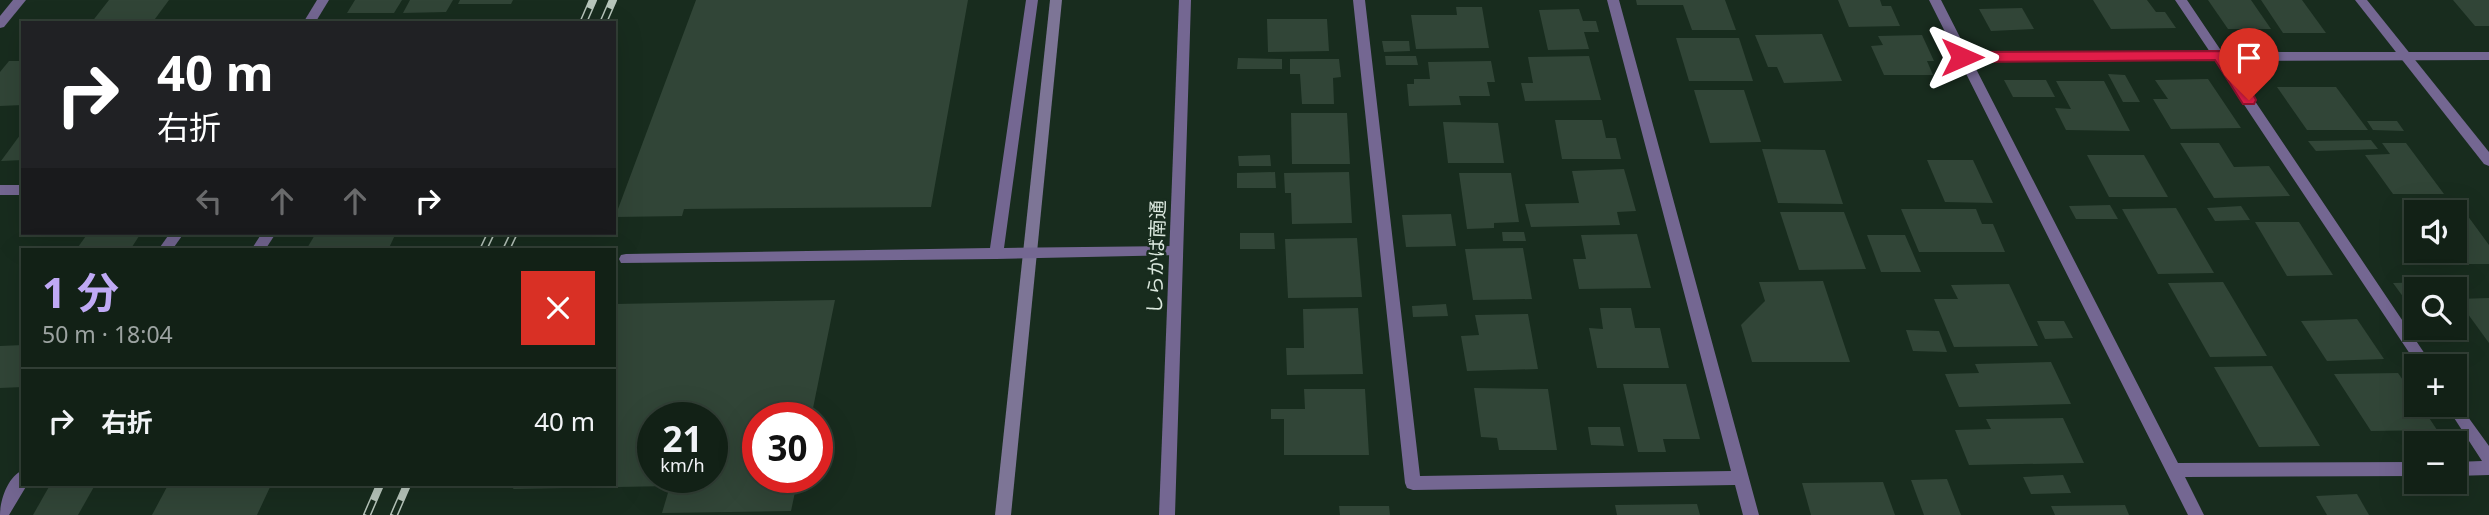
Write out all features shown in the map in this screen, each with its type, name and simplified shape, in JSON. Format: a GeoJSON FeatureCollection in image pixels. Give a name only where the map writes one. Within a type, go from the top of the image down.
{"type":"FeatureCollection","features":[{"type":"Feature","properties":{"kind":"street"},"geometry":{"type":"LineString","coordinates":[[0,24],[20,0]]}},
{"type":"Feature","properties":{"kind":"street"},"geometry":{"type":"LineString","coordinates":[[310,21],[323,0]]}},
{"type":"Feature","properties":{"kind":"street"},"geometry":{"type":"LineString","coordinates":[[996,254],[1032,0]]}},
{"type":"Feature","properties":{"kind":"street","name":"しらかば南通"},"geometry":{"type":"LineString","coordinates":[[1167,515],[1185,0]]}},
{"type":"Feature","properties":{"kind":"street"},"geometry":{"type":"LineString","coordinates":[[1359,0],[1413,483],[1740,478]]}},
{"type":"Feature","properties":{"kind":"street"},"geometry":{"type":"LineString","coordinates":[[1613,0],[1751,515]]}},
{"type":"Feature","properties":{"kind":"street"},"geometry":{"type":"LineString","coordinates":[[1935,0],[2196,515]]}},
{"type":"Feature","properties":{"kind":"street"},"geometry":{"type":"LineString","coordinates":[[2181,0],[2419,354]]}},
{"type":"Feature","properties":{"kind":"street"},"geometry":{"type":"LineString","coordinates":[[2361,0],[2489,161]]}},
{"type":"Feature","properties":{"kind":"street"},"geometry":{"type":"LineString","coordinates":[[1962,57],[2489,56]]}},
{"type":"Feature","properties":{"kind":"street"},"geometry":{"type":"LineString","coordinates":[[0,190],[21,190]]}},
{"type":"Feature","properties":{"kind":"street"},"geometry":{"type":"LineString","coordinates":[[626,259],[1175,251]]}},
{"type":"Feature","properties":{"kind":"street"},"geometry":{"type":"LineString","coordinates":[[2461,417],[2489,459]]}},
{"type":"Feature","properties":{"kind":"street"},"geometry":{"type":"LineString","coordinates":[[2467,469],[2489,468]]}},
{"type":"Feature","properties":{"kind":"street"},"geometry":{"type":"LineString","coordinates":[[2174,470],[2404,469]]}},
{"type":"Feature","properties":{"kind":"street"},"geometry":{"type":"LineString","coordinates":[[0,515],[21,480]]}},
{"type":"Feature","properties":{"kind":"building"},"geometry":{"type":"Polygon","coordinates":[[[109,0],[169,0],[153,21],[93,21],[109,0]]]}},
{"type":"Feature","properties":{"kind":"building"},"geometry":{"type":"Polygon","coordinates":[[[355,0],[402,0],[394,13],[347,13],[355,0]]]}},
{"type":"Feature","properties":{"kind":"building"},"geometry":{"type":"Polygon","coordinates":[[[410,0],[453,0],[446,12],[403,13],[410,0]]]}},
{"type":"Feature","properties":{"kind":"building"},"geometry":{"type":"Polygon","coordinates":[[[460,0],[513,0],[511,4],[458,4],[460,0]]]}},
{"type":"Feature","properties":{"kind":"building"},"geometry":{"type":"Polygon","coordinates":[[[696,0],[968,0],[931,207],[684,209],[682,216],[616,217],[696,0]]]}},
{"type":"Feature","properties":{"kind":"building"},"geometry":{"type":"Polygon","coordinates":[[[1636,0],[1725,0],[1736,30],[1692,30],[1683,5],[1637,5],[1636,0]]]}},
{"type":"Feature","properties":{"kind":"building"},"geometry":{"type":"Polygon","coordinates":[[[1838,0],[1880,0],[1882,6],[1891,6],[1900,26],[1849,27],[1838,0]]]}},
{"type":"Feature","properties":{"kind":"building"},"geometry":{"type":"Polygon","coordinates":[[[2093,0],[2147,0],[2156,12],[2165,12],[2176,28],[2111,29],[2093,0]]]}},
{"type":"Feature","properties":{"kind":"building"},"geometry":{"type":"Polygon","coordinates":[[[2208,0],[2251,0],[2271,29],[2228,29],[2208,0]]]}},
{"type":"Feature","properties":{"kind":"building"},"geometry":{"type":"Polygon","coordinates":[[[2261,0],[2302,0],[2326,33],[2283,33],[2261,0]]]}},
{"type":"Feature","properties":{"kind":"building"},"geometry":{"type":"Polygon","coordinates":[[[2453,0],[2489,0],[2489,26],[2475,26],[2453,0]]]}},
{"type":"Feature","properties":{"kind":"building"},"geometry":{"type":"Polygon","coordinates":[[[1456,7],[1482,7],[1489,48],[1416,49],[1411,15],[1457,15],[1456,7]]]}},
{"type":"Feature","properties":{"kind":"building"},"geometry":{"type":"Polygon","coordinates":[[[2022,8],[2034,29],[1991,31],[1979,9],[2022,8]]]}},
{"type":"Feature","properties":{"kind":"building"},"geometry":{"type":"Polygon","coordinates":[[[1579,9],[1583,21],[1596,21],[1599,32],[1584,32],[1589,49],[1548,50],[1539,10],[1579,9]]]}},
{"type":"Feature","properties":{"kind":"building"},"geometry":{"type":"Polygon","coordinates":[[[1267,19],[1327,19],[1329,51],[1268,52],[1267,19]]]}},
{"type":"Feature","properties":{"kind":"building"},"geometry":{"type":"Polygon","coordinates":[[[1822,34],[1842,81],[1784,83],[1777,67],[1768,67],[1755,35],[1822,34]]]}},
{"type":"Feature","properties":{"kind":"building"},"geometry":{"type":"Polygon","coordinates":[[[1922,35],[1934,61],[1927,61],[1933,75],[1884,75],[1871,46],[1883,45],[1878,36],[1922,35]]]}},
{"type":"Feature","properties":{"kind":"building"},"geometry":{"type":"Polygon","coordinates":[[[1676,38],[1739,38],[1753,81],[1689,81],[1676,38]]]}},
{"type":"Feature","properties":{"kind":"building"},"geometry":{"type":"Polygon","coordinates":[[[1382,41],[1409,41],[1410,51],[1384,52],[1382,41]]]}},
{"type":"Feature","properties":{"kind":"building"},"geometry":{"type":"Polygon","coordinates":[[[1385,56],[1416,56],[1418,65],[1386,65],[1385,56]]]}},
{"type":"Feature","properties":{"kind":"building"},"geometry":{"type":"Polygon","coordinates":[[[1589,56],[1601,100],[1525,101],[1521,83],[1533,83],[1528,57],[1589,56]]]}},
{"type":"Feature","properties":{"kind":"building"},"geometry":{"type":"Polygon","coordinates":[[[1238,58],[1282,59],[1282,69],[1237,69],[1238,58]]]}},
{"type":"Feature","properties":{"kind":"building"},"geometry":{"type":"Polygon","coordinates":[[[1290,59],[1339,59],[1341,77],[1333,78],[1334,104],[1302,104],[1300,74],[1290,74],[1290,59]]]}},
{"type":"Feature","properties":{"kind":"building"},"geometry":{"type":"Polygon","coordinates":[[[9,61],[21,61],[21,105],[0,106],[0,72],[9,61]]]}},
{"type":"Feature","properties":{"kind":"building"},"geometry":{"type":"Polygon","coordinates":[[[1491,61],[1495,82],[1487,82],[1490,96],[1459,96],[1461,105],[1409,106],[1407,84],[1414,84],[1414,79],[1430,79],[1428,62],[1491,61]]]}},
{"type":"Feature","properties":{"kind":"building"},"geometry":{"type":"Polygon","coordinates":[[[2108,74],[2125,75],[2140,102],[2123,102],[2108,74]]]}},
{"type":"Feature","properties":{"kind":"building"},"geometry":{"type":"Polygon","coordinates":[[[2208,79],[2241,128],[2171,129],[2153,99],[2168,99],[2155,80],[2208,79]]]}},
{"type":"Feature","properties":{"kind":"building"},"geometry":{"type":"Polygon","coordinates":[[[2004,80],[2046,80],[2055,97],[2013,97],[2004,80]]]}},
{"type":"Feature","properties":{"kind":"building"},"geometry":{"type":"Polygon","coordinates":[[[2056,81],[2104,81],[2130,131],[2066,130],[2055,108],[2071,109],[2056,81]]]}},
{"type":"Feature","properties":{"kind":"building"},"geometry":{"type":"Polygon","coordinates":[[[2277,87],[2336,87],[2368,130],[2307,130],[2277,87]]]}},
{"type":"Feature","properties":{"kind":"building"},"geometry":{"type":"Polygon","coordinates":[[[1694,90],[1744,90],[1761,142],[1710,143],[1694,90]]]}},
{"type":"Feature","properties":{"kind":"building"},"geometry":{"type":"Polygon","coordinates":[[[1291,113],[1347,113],[1350,164],[1292,164],[1291,113]]]}},
{"type":"Feature","properties":{"kind":"building"},"geometry":{"type":"Polygon","coordinates":[[[1555,120],[1602,120],[1606,138],[1616,138],[1621,159],[1562,159],[1555,120]]]}},
{"type":"Feature","properties":{"kind":"building"},"geometry":{"type":"Polygon","coordinates":[[[2367,121],[2397,121],[2404,131],[2373,130],[2367,121]]]}},
{"type":"Feature","properties":{"kind":"building"},"geometry":{"type":"Polygon","coordinates":[[[1443,122],[1498,123],[1504,163],[1448,163],[1443,122]]]}},
{"type":"Feature","properties":{"kind":"building"},"geometry":{"type":"Polygon","coordinates":[[[21,134],[21,160],[1,161],[21,134]]]}},
{"type":"Feature","properties":{"kind":"building"},"geometry":{"type":"Polygon","coordinates":[[[2371,140],[2378,149],[2316,151],[2308,141],[2371,140]]]}},
{"type":"Feature","properties":{"kind":"building"},"geometry":{"type":"Polygon","coordinates":[[[2180,143],[2219,143],[2234,167],[2269,166],[2290,196],[2214,198],[2180,143]]]}},
{"type":"Feature","properties":{"kind":"building"},"geometry":{"type":"Polygon","coordinates":[[[2382,143],[2406,143],[2444,194],[2393,194],[2365,155],[2390,154],[2382,143]]]}},
{"type":"Feature","properties":{"kind":"building"},"geometry":{"type":"Polygon","coordinates":[[[1762,149],[1825,150],[1843,204],[1778,203],[1762,149]]]}},
{"type":"Feature","properties":{"kind":"building"},"geometry":{"type":"Polygon","coordinates":[[[1270,155],[1271,166],[1239,166],[1238,156],[1270,155]]]}},
{"type":"Feature","properties":{"kind":"building"},"geometry":{"type":"Polygon","coordinates":[[[2087,155],[2144,155],[2168,197],[2109,197],[2087,155]]]}},
{"type":"Feature","properties":{"kind":"building"},"geometry":{"type":"Polygon","coordinates":[[[1927,160],[1973,160],[1993,203],[1945,202],[1927,160]]]}},
{"type":"Feature","properties":{"kind":"building"},"geometry":{"type":"Polygon","coordinates":[[[1624,169],[1636,211],[1617,212],[1620,225],[1531,227],[1525,204],[1579,203],[1572,171],[1624,169]]]}},
{"type":"Feature","properties":{"kind":"building"},"geometry":{"type":"Polygon","coordinates":[[[1275,172],[1276,188],[1237,188],[1237,173],[1275,172]]]}},
{"type":"Feature","properties":{"kind":"building"},"geometry":{"type":"Polygon","coordinates":[[[1349,172],[1352,223],[1292,224],[1291,193],[1285,193],[1284,173],[1349,172]]]}},
{"type":"Feature","properties":{"kind":"building"},"geometry":{"type":"Polygon","coordinates":[[[1459,173],[1511,173],[1519,222],[1494,223],[1494,228],[1467,229],[1459,173]]]}},
{"type":"Feature","properties":{"kind":"building"},"geometry":{"type":"Polygon","coordinates":[[[2110,205],[2118,219],[2076,219],[2069,206],[2110,205]]]}},
{"type":"Feature","properties":{"kind":"building"},"geometry":{"type":"Polygon","coordinates":[[[2241,206],[2250,220],[2215,221],[2207,208],[2241,206]]]}},
{"type":"Feature","properties":{"kind":"building"},"geometry":{"type":"Polygon","coordinates":[[[2176,208],[2214,273],[2158,274],[2122,209],[2176,208]]]}},
{"type":"Feature","properties":{"kind":"building"},"geometry":{"type":"Polygon","coordinates":[[[1901,209],[1976,209],[1982,224],[1993,224],[2005,252],[1919,252],[1901,209]]]}},
{"type":"Feature","properties":{"kind":"building"},"geometry":{"type":"Polygon","coordinates":[[[1780,212],[1844,212],[1866,269],[1799,270],[1780,212]]]}},
{"type":"Feature","properties":{"kind":"building"},"geometry":{"type":"Polygon","coordinates":[[[1451,214],[1456,246],[1406,247],[1402,215],[1451,214]]]}},
{"type":"Feature","properties":{"kind":"building"},"geometry":{"type":"Polygon","coordinates":[[[2467,215],[2489,245],[2489,264],[2451,264],[2467,263],[2467,215]]]}},
{"type":"Feature","properties":{"kind":"building"},"geometry":{"type":"Polygon","coordinates":[[[2255,222],[2299,222],[2333,275],[2287,276],[2255,222]]]}},
{"type":"Feature","properties":{"kind":"building"},"geometry":{"type":"Polygon","coordinates":[[[1502,232],[1524,232],[1526,241],[1503,241],[1502,232]]]}},
{"type":"Feature","properties":{"kind":"building"},"geometry":{"type":"Polygon","coordinates":[[[1240,233],[1274,233],[1275,249],[1240,249],[1240,233]]]}},
{"type":"Feature","properties":{"kind":"building"},"geometry":{"type":"Polygon","coordinates":[[[1637,234],[1651,288],[1579,289],[1573,259],[1586,259],[1581,235],[1637,234]]]}},
{"type":"Feature","properties":{"kind":"building"},"geometry":{"type":"Polygon","coordinates":[[[87,235],[140,235],[131,248],[77,248],[87,235]]]}},
{"type":"Feature","properties":{"kind":"building"},"geometry":{"type":"Polygon","coordinates":[[[315,235],[395,235],[389,248],[307,248],[315,235]]]}},
{"type":"Feature","properties":{"kind":"building"},"geometry":{"type":"Polygon","coordinates":[[[1867,235],[1905,235],[1921,272],[1881,272],[1867,235]]]}},
{"type":"Feature","properties":{"kind":"building"},"geometry":{"type":"Polygon","coordinates":[[[1357,238],[1362,297],[1288,298],[1285,239],[1357,238]]]}},
{"type":"Feature","properties":{"kind":"building"},"geometry":{"type":"Polygon","coordinates":[[[1523,248],[1532,299],[1473,300],[1465,249],[1523,248]]]}},
{"type":"Feature","properties":{"kind":"building"},"geometry":{"type":"Polygon","coordinates":[[[1823,281],[1850,362],[1752,362],[1741,325],[1765,301],[1759,282],[1823,281]]]}},
{"type":"Feature","properties":{"kind":"building"},"geometry":{"type":"Polygon","coordinates":[[[2223,282],[2267,356],[2210,357],[2168,283],[2223,282]]]}},
{"type":"Feature","properties":{"kind":"building"},"geometry":{"type":"Polygon","coordinates":[[[2393,283],[2404,283],[2404,298],[2393,283]]]}},
{"type":"Feature","properties":{"kind":"building"},"geometry":{"type":"Polygon","coordinates":[[[2009,284],[2038,346],[1954,347],[1934,299],[1958,299],[1951,285],[2009,284]]]}},
{"type":"Feature","properties":{"kind":"building"},"geometry":{"type":"Polygon","coordinates":[[[2489,298],[2489,343],[2467,313],[2467,299],[2489,298]]]}},
{"type":"Feature","properties":{"kind":"building"},"geometry":{"type":"Polygon","coordinates":[[[835,300],[814,402],[742,402],[742,493],[795,493],[791,511],[662,513],[668,493],[728,493],[728,402],[637,402],[637,487],[513,489],[514,486],[616,486],[616,304],[835,300]]]}},
{"type":"Feature","properties":{"kind":"building"},"geometry":{"type":"Polygon","coordinates":[[[1446,304],[1448,316],[1413,317],[1412,306],[1446,304]]]}},
{"type":"Feature","properties":{"kind":"building"},"geometry":{"type":"Polygon","coordinates":[[[1358,308],[1363,374],[1287,375],[1286,348],[1304,348],[1303,309],[1358,308]]]}},
{"type":"Feature","properties":{"kind":"building"},"geometry":{"type":"Polygon","coordinates":[[[1600,308],[1631,308],[1635,328],[1660,328],[1669,368],[1597,368],[1589,328],[1603,329],[1600,308]]]}},
{"type":"Feature","properties":{"kind":"building"},"geometry":{"type":"Polygon","coordinates":[[[1528,314],[1538,369],[1467,371],[1461,336],[1479,335],[1475,315],[1528,314]]]}},
{"type":"Feature","properties":{"kind":"building"},"geometry":{"type":"Polygon","coordinates":[[[2357,319],[2384,359],[2327,361],[2301,321],[2357,319]]]}},
{"type":"Feature","properties":{"kind":"building"},"geometry":{"type":"Polygon","coordinates":[[[2037,321],[2064,321],[2073,338],[2045,339],[2037,321]]]}},
{"type":"Feature","properties":{"kind":"building"},"geometry":{"type":"Polygon","coordinates":[[[1906,330],[1939,331],[1947,352],[1913,351],[1906,330]]]}},
{"type":"Feature","properties":{"kind":"building"},"geometry":{"type":"Polygon","coordinates":[[[21,345],[21,387],[0,388],[0,346],[21,345]]]}},
{"type":"Feature","properties":{"kind":"building"},"geometry":{"type":"Polygon","coordinates":[[[2051,362],[2071,404],[1959,407],[1945,374],[1979,373],[1975,364],[2051,362]]]}},
{"type":"Feature","properties":{"kind":"building"},"geometry":{"type":"Polygon","coordinates":[[[2272,366],[2320,446],[2259,447],[2214,367],[2272,366]]]}},
{"type":"Feature","properties":{"kind":"building"},"geometry":{"type":"Polygon","coordinates":[[[2398,373],[2404,382],[2404,417],[2428,417],[2437,430],[2371,431],[2334,374],[2398,373]]]}},
{"type":"Feature","properties":{"kind":"building"},"geometry":{"type":"Polygon","coordinates":[[[1623,384],[1686,384],[1700,439],[1663,439],[1666,452],[1638,452],[1623,384]]]}},
{"type":"Feature","properties":{"kind":"building"},"geometry":{"type":"Polygon","coordinates":[[[1474,388],[1548,389],[1557,450],[1499,450],[1497,438],[1481,437],[1474,388]]]}},
{"type":"Feature","properties":{"kind":"building"},"geometry":{"type":"Polygon","coordinates":[[[1304,389],[1365,389],[1369,455],[1284,455],[1284,419],[1271,419],[1271,409],[1305,409],[1304,389]]]}},
{"type":"Feature","properties":{"kind":"building"},"geometry":{"type":"Polygon","coordinates":[[[2063,418],[2084,463],[1969,465],[1955,430],[1991,429],[1986,419],[2063,418]]]}},
{"type":"Feature","properties":{"kind":"building"},"geometry":{"type":"Polygon","coordinates":[[[1588,427],[1620,427],[1624,446],[1591,445],[1588,427]]]}},
{"type":"Feature","properties":{"kind":"building"},"geometry":{"type":"Polygon","coordinates":[[[2063,475],[2071,493],[2031,494],[2023,477],[2063,475]]]}},
{"type":"Feature","properties":{"kind":"building"},"geometry":{"type":"Polygon","coordinates":[[[1947,479],[1961,515],[1924,515],[1911,480],[1947,479]]]}},
{"type":"Feature","properties":{"kind":"building"},"geometry":{"type":"Polygon","coordinates":[[[1883,482],[1895,515],[1811,515],[1802,483],[1883,482]]]}},
{"type":"Feature","properties":{"kind":"building"},"geometry":{"type":"Polygon","coordinates":[[[49,486],[94,486],[78,515],[33,515],[49,486]]]}},
{"type":"Feature","properties":{"kind":"building"},"geometry":{"type":"Polygon","coordinates":[[[167,486],[271,486],[257,515],[152,515],[167,486]]]}},
{"type":"Feature","properties":{"kind":"building"},"geometry":{"type":"Polygon","coordinates":[[[2357,494],[2369,515],[2327,515],[2316,496],[2357,494]]]}},
{"type":"Feature","properties":{"kind":"building"},"geometry":{"type":"Polygon","coordinates":[[[1697,504],[1700,515],[1617,515],[1615,505],[1697,504]]]}},
{"type":"Feature","properties":{"kind":"building"},"geometry":{"type":"Polygon","coordinates":[[[2125,505],[2129,515],[2055,515],[2051,506],[2125,505]]]}},
{"type":"Feature","properties":{"kind":"building"},"geometry":{"type":"Polygon","coordinates":[[[1339,506],[1389,506],[1390,515],[1340,515],[1339,506]]]}},
{"type":"Feature","properties":{"kind":"waterway"},"geometry":{"type":"LineString","coordinates":[[1003,515],[1056,0]]}},
{"type":"Feature","properties":{"kind":"railway"},"geometry":{"type":"LineString","coordinates":[[584,21],[593,0]]}},
{"type":"Feature","properties":{"kind":"railway"},"geometry":{"type":"LineString","coordinates":[[604,21],[613,0]]}},
{"type":"Feature","properties":{"kind":"railway"},"geometry":{"type":"LineString","coordinates":[[484,248],[490,235]]}},
{"type":"Feature","properties":{"kind":"railway"},"geometry":{"type":"LineString","coordinates":[[507,248],[513,235]]}},
{"type":"Feature","properties":{"kind":"railway"},"geometry":{"type":"LineString","coordinates":[[367,515],[380,486]]}},
{"type":"Feature","properties":{"kind":"railway"},"geometry":{"type":"LineString","coordinates":[[394,515],[407,486]]}},
{"type":"Feature","properties":{"kind":"route"},"geometry":{"type":"LineString","coordinates":[[1962,57],[2219,56],[2249,100]]}}]}
